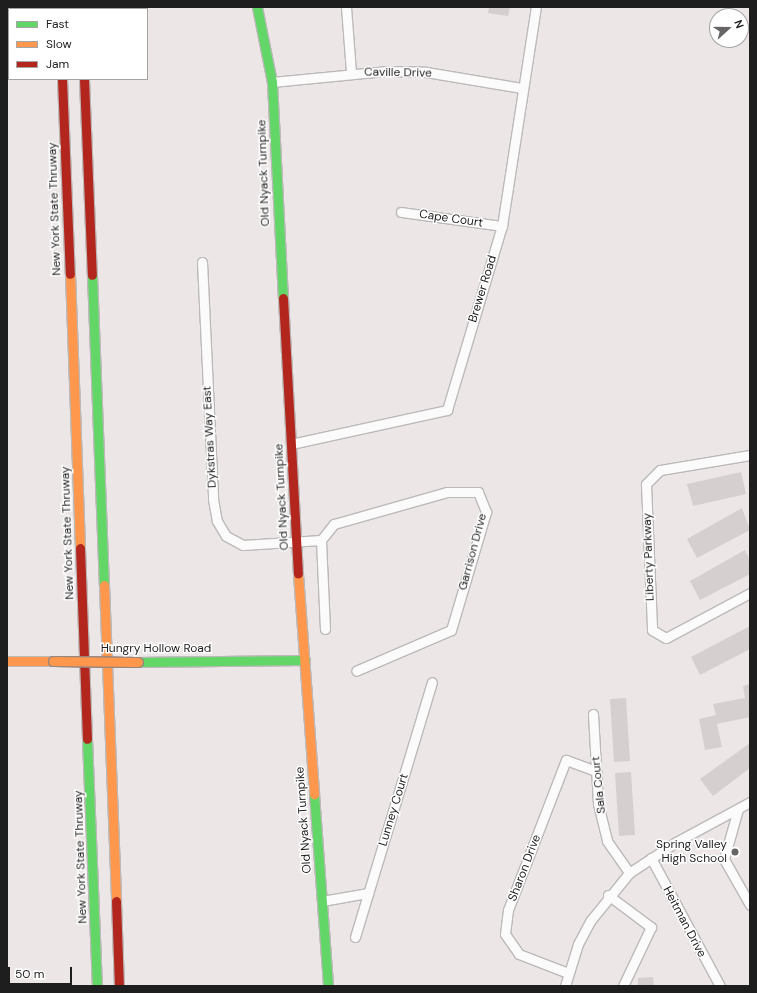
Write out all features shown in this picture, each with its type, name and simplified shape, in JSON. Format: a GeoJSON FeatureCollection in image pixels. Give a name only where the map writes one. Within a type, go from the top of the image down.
{"type":"FeatureCollection","features":[{"type":"Feature","properties":{"kind":"main road","name":"Old Nyack Turnpike"},"geometry":{"type":"LineString","coordinates":[[257,7],[272,82],[296,541],[328,986]]}},
{"type":"Feature","properties":{"kind":"main road","name":"New York State Thruway"},"geometry":{"type":"LineString","coordinates":[[62,80],[97,986]]}},
{"type":"Feature","properties":{"kind":"main road"},"geometry":{"type":"LineString","coordinates":[[84,80],[118,986]]}},
{"type":"Feature","properties":{"kind":"main road","name":"Hungry Hollow Road"},"geometry":{"type":"LineString","coordinates":[[7,661],[138,662],[305,660]]}},
{"type":"Feature","properties":{"kind":"street"},"geometry":{"type":"LineString","coordinates":[[346,7],[351,72]]}},
{"type":"Feature","properties":{"kind":"street","name":"Brewer Road"},"geometry":{"type":"LineString","coordinates":[[290,444],[447,410],[502,226],[522,88],[536,7]]}},
{"type":"Feature","properties":{"kind":"street","name":"Caville Drive"},"geometry":{"type":"LineString","coordinates":[[272,82],[351,72],[426,72],[522,88]]}},
{"type":"Feature","properties":{"kind":"street","name":"Cape Court"},"geometry":{"type":"LineString","coordinates":[[400,212],[502,226]]}},
{"type":"Feature","properties":{"kind":"street","name":"Dykstras Way East"},"geometry":{"type":"LineString","coordinates":[[202,262],[213,499],[217,521],[226,536],[243,545],[296,541]]}},
{"type":"Feature","properties":{"kind":"street","name":"Liberty Parkway"},"geometry":{"type":"LineString","coordinates":[[750,455],[660,470],[646,484],[652,630],[666,638],[750,593]]}},
{"type":"Feature","properties":{"kind":"street","name":"Garrison Drive"},"geometry":{"type":"LineString","coordinates":[[321,540],[334,524],[447,492],[478,492],[486,512],[451,630],[356,671]]}},
{"type":"Feature","properties":{"kind":"street"},"geometry":{"type":"LineString","coordinates":[[296,541],[321,540],[325,629]]}},
{"type":"Feature","properties":{"kind":"street","name":"Lunney Court"},"geometry":{"type":"LineString","coordinates":[[355,937],[432,682]]}},
{"type":"Feature","properties":{"kind":"street","name":"Sala Court"},"geometry":{"type":"LineString","coordinates":[[593,714],[596,771],[607,841],[629,873]]}},
{"type":"Feature","properties":{"kind":"street","name":"Sharon Drive"},"geometry":{"type":"LineString","coordinates":[[568,973],[519,954],[505,934],[508,910],[566,760],[596,771]]}},
{"type":"Feature","properties":{"kind":"street"},"geometry":{"type":"LineString","coordinates":[[566,986],[568,973],[591,920],[608,895],[629,873],[650,858],[750,802]]}},
{"type":"Feature","properties":{"kind":"street"},"geometry":{"type":"LineString","coordinates":[[738,809],[724,859],[750,905]]}},
{"type":"Feature","properties":{"kind":"street","name":"Heitman Drive"},"geometry":{"type":"LineString","coordinates":[[650,858],[720,986]]}},
{"type":"Feature","properties":{"kind":"street"},"geometry":{"type":"LineString","coordinates":[[322,901],[368,893]]}},
{"type":"Feature","properties":{"kind":"street"},"geometry":{"type":"LineString","coordinates":[[608,895],[651,927],[624,986]]}},
{"type":"Feature","properties":{"kind":"building"},"geometry":{"type":"Polygon","coordinates":[[[489,7],[510,7],[508,16],[488,13],[489,7]]]}},
{"type":"Feature","properties":{"kind":"building"},"geometry":{"type":"Polygon","coordinates":[[[741,472],[746,494],[693,506],[687,484],[741,472]]]}},
{"type":"Feature","properties":{"kind":"building"},"geometry":{"type":"Polygon","coordinates":[[[742,508],[750,530],[697,558],[687,539],[742,508]]]}},
{"type":"Feature","properties":{"kind":"building"},"geometry":{"type":"Polygon","coordinates":[[[745,550],[750,560],[750,574],[700,600],[690,581],[745,550]]]}},
{"type":"Feature","properties":{"kind":"building"},"geometry":{"type":"Polygon","coordinates":[[[750,626],[750,649],[700,675],[691,657],[750,626]]]}},
{"type":"Feature","properties":{"kind":"building"},"geometry":{"type":"Polygon","coordinates":[[[750,684],[750,717],[717,724],[722,747],[705,750],[699,719],[716,715],[713,704],[745,698],[743,686],[750,684]]]}},
{"type":"Feature","properties":{"kind":"building"},"geometry":{"type":"Polygon","coordinates":[[[626,698],[630,761],[614,762],[610,699],[626,698]]]}},
{"type":"Feature","properties":{"kind":"building"},"geometry":{"type":"Polygon","coordinates":[[[750,743],[750,768],[713,796],[700,779],[750,743]]]}},
{"type":"Feature","properties":{"kind":"building"},"geometry":{"type":"Polygon","coordinates":[[[631,772],[635,835],[619,836],[615,773],[631,772]]]}},
{"type":"Feature","properties":{"kind":"building"},"geometry":{"type":"Polygon","coordinates":[[[653,977],[654,986],[638,986],[638,978],[653,977]]]}},
{"type":"Feature","properties":{"kind":"traffic: fast"},"geometry":{"type":"LineString","coordinates":[[257,7],[272,82],[283,298]]}},
{"type":"Feature","properties":{"kind":"traffic: fast"},"geometry":{"type":"LineString","coordinates":[[92,275],[104,585]]}},
{"type":"Feature","properties":{"kind":"traffic: fast"},"geometry":{"type":"LineString","coordinates":[[138,662],[305,660]]}},
{"type":"Feature","properties":{"kind":"traffic: fast"},"geometry":{"type":"LineString","coordinates":[[87,739],[97,986]]}},
{"type":"Feature","properties":{"kind":"traffic: fast"},"geometry":{"type":"LineString","coordinates":[[314,794],[328,986]]}},
{"type":"Feature","properties":{"kind":"traffic: slow"},"geometry":{"type":"LineString","coordinates":[[70,274],[80,548]]}},
{"type":"Feature","properties":{"kind":"traffic: slow"},"geometry":{"type":"LineString","coordinates":[[298,574],[314,794]]}},
{"type":"Feature","properties":{"kind":"traffic: slow"},"geometry":{"type":"LineString","coordinates":[[104,585],[116,901]]}},
{"type":"Feature","properties":{"kind":"traffic: slow"},"geometry":{"type":"LineString","coordinates":[[7,661],[53,661]]}},
{"type":"Feature","properties":{"kind":"traffic: slow"},"geometry":{"type":"LineString","coordinates":[[53,661],[138,662]]}},
{"type":"Feature","properties":{"kind":"traffic: jam"},"geometry":{"type":"LineString","coordinates":[[62,80],[70,274]]}},
{"type":"Feature","properties":{"kind":"traffic: jam"},"geometry":{"type":"LineString","coordinates":[[84,80],[92,275]]}},
{"type":"Feature","properties":{"kind":"traffic: jam"},"geometry":{"type":"LineString","coordinates":[[283,298],[298,574]]}},
{"type":"Feature","properties":{"kind":"traffic: jam"},"geometry":{"type":"LineString","coordinates":[[80,548],[87,739]]}},
{"type":"Feature","properties":{"kind":"traffic: jam"},"geometry":{"type":"LineString","coordinates":[[116,901],[119,986]]}},
{"type":"Feature","properties":{"kind":"place","name":"Spring Valley High School"},"geometry":{"type":"Point","coordinates":[735,852]}}]}
